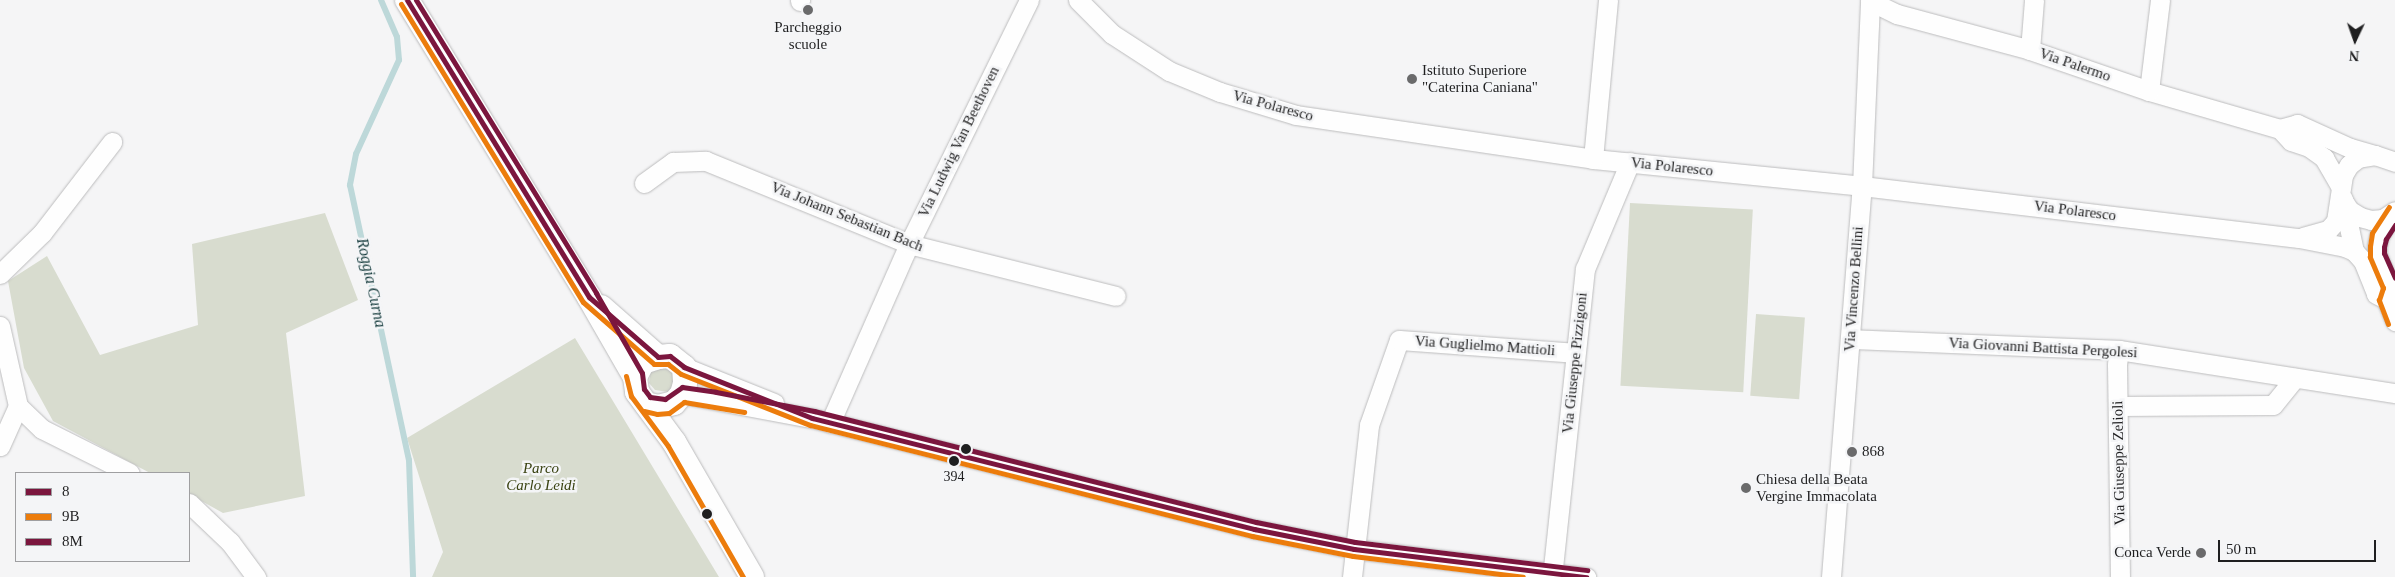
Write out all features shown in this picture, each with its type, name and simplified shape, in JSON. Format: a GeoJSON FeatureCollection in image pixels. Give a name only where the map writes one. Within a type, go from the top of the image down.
{"type":"FeatureCollection","features":[{"type":"Feature","properties":{"kind":"street"},"geometry":{"type":"LineString","coordinates":[[407,0],[589,297],[635,377],[637,392],[674,442],[752,577]]}},
{"type":"Feature","properties":{"kind":"street","name":"Via Ludwig Van Beethoven"},"geometry":{"type":"LineString","coordinates":[[830,423],[909,244],[1028,0]]}},
{"type":"Feature","properties":{"kind":"street","name":"Via Polaresco"},"geometry":{"type":"LineString","coordinates":[[1078,0],[1112,34],[1169,71],[1220,92],[1296,115],[1593,159],[1862,186],[2299,238],[2345,246],[2354,250]]}},
{"type":"Feature","properties":{"kind":"street"},"geometry":{"type":"LineString","coordinates":[[1593,159],[1608,0]]}},
{"type":"Feature","properties":{"kind":"street","name":"Via Palermo"},"geometry":{"type":"LineString","coordinates":[[1870,0],[1897,14],[2030,50],[2150,91],[2280,128],[2296,124],[2350,148],[2389,160]]}},
{"type":"Feature","properties":{"kind":"street","name":"Via Vincenzo Bellini"},"geometry":{"type":"LineString","coordinates":[[1831,577],[1862,186],[1870,0]]}},
{"type":"Feature","properties":{"kind":"street"},"geometry":{"type":"LineString","coordinates":[[2030,50],[2034,0]]}},
{"type":"Feature","properties":{"kind":"street"},"geometry":{"type":"LineString","coordinates":[[2150,91],[2160,0]]}},
{"type":"Feature","properties":{"kind":"street","name":"Via Palermo"},"geometry":{"type":"LineString","coordinates":[[2280,128],[2292,141],[2309,147],[2324,158],[2341,193]]}},
{"type":"Feature","properties":{"kind":"street"},"geometry":{"type":"LineString","coordinates":[[0,274],[42,233],[112,142]]}},
{"type":"Feature","properties":{"kind":"street","name":"Via Polaresco"},"geometry":{"type":"LineString","coordinates":[[2299,238],[2328,230],[2332,227],[2338,214],[2343,175],[2349,165],[2358,158],[2389,160]]}},
{"type":"Feature","properties":{"kind":"street","name":"Via Johann Sebastian Bach"},"geometry":{"type":"LineString","coordinates":[[644,183],[673,162],[706,161],[909,244],[1116,296]]}},
{"type":"Feature","properties":{"kind":"street","name":"Via Giuseppe Pizzigoni"},"geometry":{"type":"LineString","coordinates":[[1552,575],[1585,269],[1630,162]]}},
{"type":"Feature","properties":{"kind":"street"},"geometry":{"type":"LineString","coordinates":[[2341,193],[2349,210],[2360,217],[2371,220],[2383,219],[2394,213]]}},
{"type":"Feature","properties":{"kind":"street"},"geometry":{"type":"LineString","coordinates":[[2341,193],[2354,250],[2363,262],[2376,294],[2386,299],[2395,320]]}},
{"type":"Feature","properties":{"kind":"street"},"geometry":{"type":"LineString","coordinates":[[2386,299],[2390,288],[2377,255],[2377,246],[2379,236],[2394,213]]}},
{"type":"Feature","properties":{"kind":"street"},"geometry":{"type":"LineString","coordinates":[[589,297],[658,357]]}},
{"type":"Feature","properties":{"kind":"street"},"geometry":{"type":"LineString","coordinates":[[0,326],[18,406],[42,428],[128,472]]}},
{"type":"Feature","properties":{"kind":"street","name":"Via Giovanni Battista Pergolesi"},"geometry":{"type":"LineString","coordinates":[[1850,339],[2119,350],[2395,393]]}},
{"type":"Feature","properties":{"kind":"street","name":"Via Guglielmo Mattioli"},"geometry":{"type":"LineString","coordinates":[[1354,549],[1369,425],[1399,340],[1575,353]]}},
{"type":"Feature","properties":{"kind":"street","name":"Via Giuseppe Zelioli"},"geometry":{"type":"LineString","coordinates":[[2119,350],[2120,577]]}},
{"type":"Feature","properties":{"kind":"street"},"geometry":{"type":"LineString","coordinates":[[635,377],[644,362],[658,357],[670,356],[684,367],[812,418],[1254,529],[1354,549],[1552,575],[1586,577]]}},
{"type":"Feature","properties":{"kind":"street"},"geometry":{"type":"LineString","coordinates":[[674,442],[678,398],[685,383],[684,367]]}},
{"type":"Feature","properties":{"kind":"street"},"geometry":{"type":"LineString","coordinates":[[2118,406],[2273,405],[2295,378]]}},
{"type":"Feature","properties":{"kind":"street"},"geometry":{"type":"LineString","coordinates":[[646,404],[658,407],[678,398],[812,418]]}},
{"type":"Feature","properties":{"kind":"street"},"geometry":{"type":"LineString","coordinates":[[0,446],[18,406]]}},
{"type":"Feature","properties":{"kind":"street"},"geometry":{"type":"LineString","coordinates":[[190,504],[230,542],[256,577]]}},
{"type":"Feature","properties":{"kind":"street"},"geometry":{"type":"LineString","coordinates":[[1352,577],[1354,549]]}},
{"type":"Feature","properties":{"kind":"green space"},"geometry":{"type":"Polygon","coordinates":[[[1630,203],[1753,209],[1743,392],[1620,386],[1630,203]]]}},
{"type":"Feature","properties":{"kind":"green space"},"geometry":{"type":"Polygon","coordinates":[[[325,213],[358,300],[286,333],[305,496],[223,513],[190,495],[190,472],[148,472],[53,421],[24,368],[8,281],[47,256],[100,355],[198,325],[192,244],[325,213]]]}},
{"type":"Feature","properties":{"kind":"green space"},"geometry":{"type":"Polygon","coordinates":[[[1756,314],[1805,317],[1799,399],[1750,396],[1756,314]]]}},
{"type":"Feature","properties":{"kind":"green space","name":"Parco Carlo Leidi"},"geometry":{"type":"Polygon","coordinates":[[[575,338],[719,577],[432,577],[443,552],[407,438],[575,338]]]}},
{"type":"Feature","properties":{"kind":"green space"},"geometry":{"type":"Polygon","coordinates":[[[669,365],[678,381],[669,392],[655,390],[649,383],[651,369],[669,365]]]}},
{"type":"Feature","properties":{"kind":"waterway","name":"Roggia Curna"},"geometry":{"type":"LineString","coordinates":[[381,0],[397,37],[399,60],[356,154],[350,185],[409,460],[413,577]]}},
{"type":"Feature","properties":{"kind":"transit line","name":"8"},"geometry":{"type":"LineString","coordinates":[[407,0],[589,297],[658,357],[670,356],[684,367],[812,418],[1254,529],[1354,549],[1586,577]]}},
{"type":"Feature","properties":{"kind":"transit line","name":"8M"},"geometry":{"type":"LineString","coordinates":[[416,0],[596,293],[642,373],[644,389],[650,397],[665,399],[682,387],[716,392],[814,411],[1256,522],[1355,542],[1587,570]]}},
{"type":"Feature","properties":{"kind":"transit line","name":"9B"},"geometry":{"type":"LineString","coordinates":[[401,4],[583,302],[654,364],[668,364],[681,374],[810,425],[1252,536],[1353,556],[1523,577]]}},
{"type":"Feature","properties":{"kind":"transit line","name":"9B"},"geometry":{"type":"LineString","coordinates":[[2388,324],[2379,300],[2383,288],[2370,257],[2370,246],[2372,233],[2389,207]]}},
{"type":"Feature","properties":{"kind":"transit line","name":"8M"},"geometry":{"type":"LineString","coordinates":[[2395,225],[2386,239],[2384,247],[2384,253],[2395,278]]}},
{"type":"Feature","properties":{"kind":"transit line","name":"9B"},"geometry":{"type":"LineString","coordinates":[[626,376],[631,396],[668,446],[743,577]]}},
{"type":"Feature","properties":{"kind":"transit line","name":"9B"},"geometry":{"type":"LineString","coordinates":[[644,411],[657,414],[669,413],[684,402],[744,412]]}},
{"type":"Feature","properties":{"kind":"place","name":"Parcheggio scuole"},"geometry":{"type":"Point","coordinates":[808,10]}},
{"type":"Feature","properties":{"kind":"place","name":"Istituto Superiore \"Caterina Caniana\""},"geometry":{"type":"Point","coordinates":[1412,79]}},
{"type":"Feature","properties":{"kind":"place","name":"868"},"geometry":{"type":"Point","coordinates":[1852,452]}},
{"type":"Feature","properties":{"kind":"place","name":"394"},"geometry":{"type":"Point","coordinates":[954,461]}},
{"type":"Feature","properties":{"kind":"place","name":"Chiesa della Beata Vergine Immacolata"},"geometry":{"type":"Point","coordinates":[1746,488]}},
{"type":"Feature","properties":{"kind":"place","name":"Conca Verde"},"geometry":{"type":"Point","coordinates":[2201,553]}}]}
